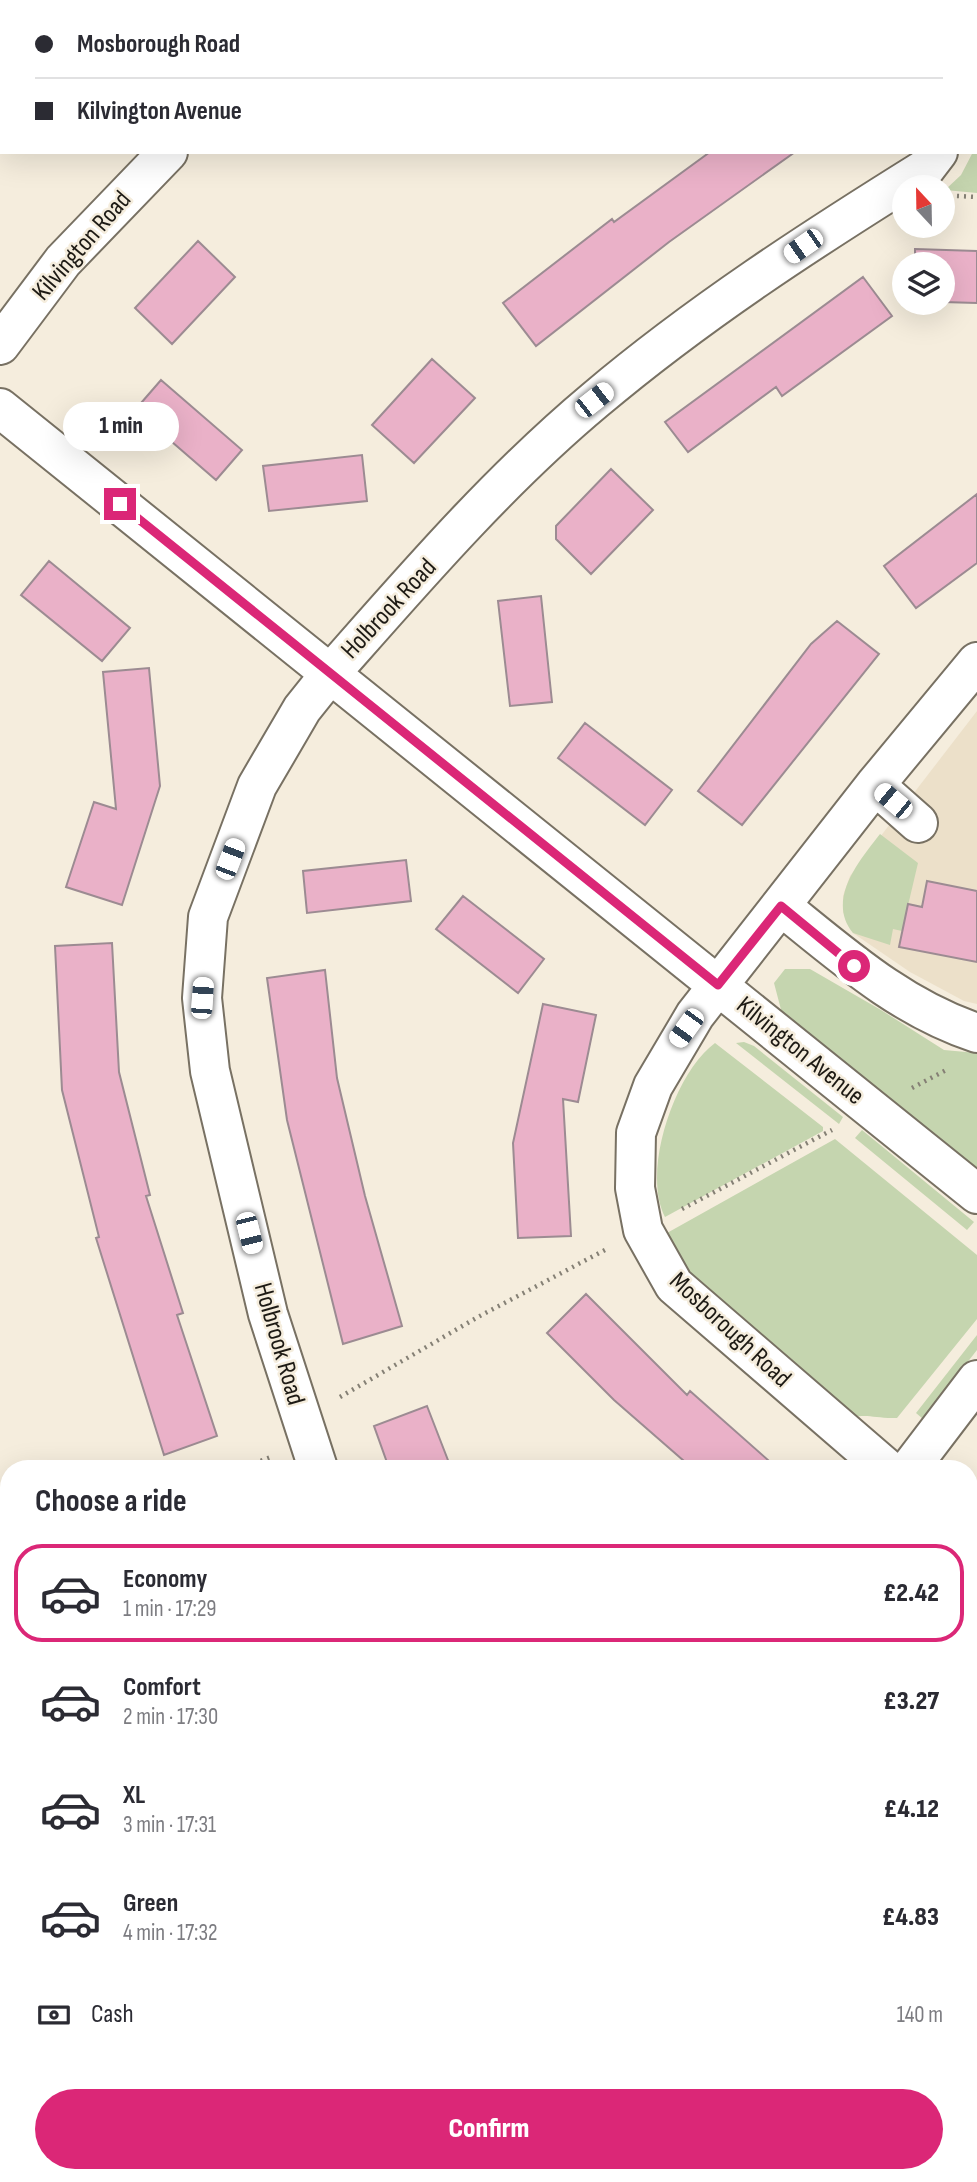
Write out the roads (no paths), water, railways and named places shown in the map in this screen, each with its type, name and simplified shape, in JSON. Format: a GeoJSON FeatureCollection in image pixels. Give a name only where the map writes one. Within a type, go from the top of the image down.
{"type":"FeatureCollection","features":[{"type":"Feature","properties":{"kind":"street","name":"Kilvington Road"},"geometry":{"type":"LineString","coordinates":[[0,345],[63,261],[166,154]]}},
{"type":"Feature","properties":{"kind":"street","name":"Holbrook Road"},"geometry":{"type":"LineString","coordinates":[[315,1460],[268,1314],[210,1071],[202,998],[208,917],[257,786],[302,709],[330,674],[511,477],[594,400],[695,321],[803,246],[925,169],[936,154]]}},
{"type":"Feature","properties":{"kind":"street","name":"Kilvington Avenue"},"geometry":{"type":"LineString","coordinates":[[0,408],[977,1194]]}},
{"type":"Feature","properties":{"kind":"street","name":"Mosborough Road"},"geometry":{"type":"LineString","coordinates":[[877,1460],[674,1285],[643,1230],[635,1188],[636,1133],[653,1086],[677,1041],[875,785],[977,662]]}},
{"type":"Feature","properties":{"kind":"street"},"geometry":{"type":"LineString","coordinates":[[875,785],[918,823]]}},
{"type":"Feature","properties":{"kind":"street"},"geometry":{"type":"LineString","coordinates":[[781,906],[870,979],[943,1022],[977,1034]]}},
{"type":"Feature","properties":{"kind":"street"},"geometry":{"type":"LineString","coordinates":[[915,1460],[977,1380]]}}]}
